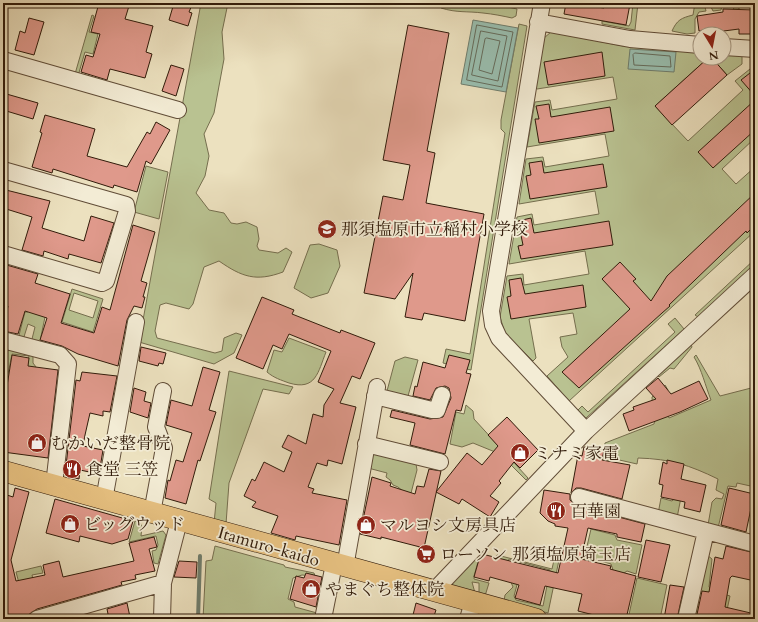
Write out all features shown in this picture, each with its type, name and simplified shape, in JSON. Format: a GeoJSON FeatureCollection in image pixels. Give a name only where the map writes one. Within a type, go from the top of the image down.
{"type":"FeatureCollection","features":[{"type":"Feature","properties":{"kind":"main road","name":"Itamuro-kaido"},"geometry":{"type":"LineString","coordinates":[[3,472],[434,590],[471,610],[536,619]]}},
{"type":"Feature","properties":{"kind":"street"},"geometry":{"type":"LineString","coordinates":[[542,3],[491,311],[493,325],[499,338],[586,431]]}},
{"type":"Feature","properties":{"kind":"street"},"geometry":{"type":"LineString","coordinates":[[538,22],[630,39],[692,44]]}},
{"type":"Feature","properties":{"kind":"street"},"geometry":{"type":"LineString","coordinates":[[732,48],[755,49]]}},
{"type":"Feature","properties":{"kind":"street"},"geometry":{"type":"LineString","coordinates":[[3,60],[178,110]]}},
{"type":"Feature","properties":{"kind":"street"},"geometry":{"type":"LineString","coordinates":[[3,170],[126,205],[127,211],[106,281],[102,283],[3,254]]}},
{"type":"Feature","properties":{"kind":"street"},"geometry":{"type":"LineString","coordinates":[[434,590],[586,431],[755,274]]}},
{"type":"Feature","properties":{"kind":"street"},"geometry":{"type":"LineString","coordinates":[[104,500],[136,322]]}},
{"type":"Feature","properties":{"kind":"street"},"geometry":{"type":"LineString","coordinates":[[3,340],[60,355],[68,364],[54,486]]}},
{"type":"Feature","properties":{"kind":"street"},"geometry":{"type":"LineString","coordinates":[[152,513],[164,448],[156,427],[163,391]]}},
{"type":"Feature","properties":{"kind":"street"},"geometry":{"type":"LineString","coordinates":[[323,619],[339,565],[366,444],[376,391],[432,410],[437,410],[442,394]]}},
{"type":"Feature","properties":{"kind":"street"},"geometry":{"type":"LineString","coordinates":[[366,444],[440,462]]}},
{"type":"Feature","properties":{"kind":"street"},"geometry":{"type":"LineString","coordinates":[[579,497],[755,544]]}},
{"type":"Feature","properties":{"kind":"street"},"geometry":{"type":"LineString","coordinates":[[162,619],[163,583],[179,521]]}},
{"type":"Feature","properties":{"kind":"street"},"geometry":{"type":"LineString","coordinates":[[686,619],[706,531]]}},
{"type":"Feature","properties":{"kind":"street"},"geometry":{"type":"LineString","coordinates":[[37,619],[163,583]]}},
{"type":"Feature","properties":{"kind":"shaded area"},"geometry":{"type":"Polygon","coordinates":[[[201,3],[228,3],[222,32],[224,59],[214,113],[204,134],[209,156],[205,176],[196,193],[209,210],[224,213],[231,223],[237,224],[246,222],[257,227],[259,239],[257,246],[259,250],[278,253],[286,248],[292,252],[283,272],[265,277],[242,274],[219,261],[204,267],[193,304],[189,309],[166,303],[160,305],[155,331],[157,338],[215,353],[222,351],[224,338],[236,333],[242,335],[234,353],[214,364],[139,342],[201,3]]]}},
{"type":"Feature","properties":{"kind":"shaded area"},"geometry":{"type":"Polygon","coordinates":[[[441,3],[489,3],[517,9],[516,16],[512,18],[487,13],[447,10],[441,8],[441,3]]]}},
{"type":"Feature","properties":{"kind":"shaded area"},"geometry":{"type":"Polygon","coordinates":[[[633,3],[638,3],[635,30],[602,24],[602,21],[629,26],[631,22],[633,3]]]}},
{"type":"Feature","properties":{"kind":"shaded area"},"geometry":{"type":"Polygon","coordinates":[[[695,3],[704,3],[706,11],[699,12],[695,19],[695,26],[692,26],[692,33],[687,34],[672,31],[680,20],[693,15],[695,3]]]}},
{"type":"Feature","properties":{"kind":"shaded area"},"geometry":{"type":"Polygon","coordinates":[[[709,3],[755,3],[755,7],[743,6],[738,9],[738,24],[736,24],[733,5],[722,6],[721,10],[713,11],[709,3]]]}},
{"type":"Feature","properties":{"kind":"shaded area"},"geometry":{"type":"Polygon","coordinates":[[[92,15],[94,16],[89,32],[98,34],[93,54],[85,52],[78,76],[75,74],[92,15]]]}},
{"type":"Feature","properties":{"kind":"shaded area"},"geometry":{"type":"Polygon","coordinates":[[[519,24],[527,26],[471,370],[443,363],[446,349],[470,354],[505,133],[501,129],[501,120],[519,24]]]}},
{"type":"Feature","properties":{"kind":"shaded area"},"geometry":{"type":"Polygon","coordinates":[[[551,32],[623,46],[692,51],[692,66],[699,66],[655,106],[688,141],[743,90],[735,81],[755,65],[755,138],[722,169],[736,184],[755,167],[755,231],[569,401],[547,376],[568,357],[562,347],[560,337],[577,334],[573,313],[529,319],[536,358],[533,361],[505,333],[500,317],[507,276],[523,274],[524,285],[589,274],[585,251],[509,264],[517,217],[532,214],[534,225],[599,214],[595,191],[519,204],[526,159],[543,157],[545,167],[609,156],[605,134],[527,147],[535,102],[550,100],[552,110],[617,99],[613,77],[537,89],[535,87],[544,38],[551,32]]]}},
{"type":"Feature","properties":{"kind":"shaded area"},"geometry":{"type":"Polygon","coordinates":[[[732,54],[742,55],[742,64],[727,75],[719,66],[732,66],[732,54]]]}},
{"type":"Feature","properties":{"kind":"shaded area"},"geometry":{"type":"Polygon","coordinates":[[[146,166],[168,172],[159,219],[134,212],[146,166]]]}},
{"type":"Feature","properties":{"kind":"shaded area"},"geometry":{"type":"Polygon","coordinates":[[[319,244],[337,250],[340,266],[328,293],[311,298],[294,288],[310,245],[319,244]]]}},
{"type":"Feature","properties":{"kind":"shaded area"},"geometry":{"type":"Polygon","coordinates":[[[755,259],[755,264],[698,317],[695,315],[755,259]]]}},
{"type":"Feature","properties":{"kind":"shaded area"},"geometry":{"type":"Polygon","coordinates":[[[36,286],[45,317],[39,346],[31,343],[35,327],[28,324],[23,340],[18,339],[25,312],[28,312],[36,286]]]}},
{"type":"Feature","properties":{"kind":"shaded area"},"geometry":{"type":"Polygon","coordinates":[[[72,289],[103,299],[93,332],[62,322],[72,289]],[[74,293],[69,310],[93,318],[98,301],[74,293]]]}},
{"type":"Feature","properties":{"kind":"shaded area"},"geometry":{"type":"Polygon","coordinates":[[[675,318],[684,329],[586,418],[577,411],[582,406],[588,412],[675,332],[668,324],[675,318]]]}},
{"type":"Feature","properties":{"kind":"shaded area"},"geometry":{"type":"Polygon","coordinates":[[[289,338],[326,352],[318,373],[310,382],[298,385],[289,383],[267,372],[274,350],[282,352],[289,338]]]}},
{"type":"Feature","properties":{"kind":"shaded area"},"geometry":{"type":"Polygon","coordinates":[[[691,344],[692,347],[674,369],[670,368],[659,377],[658,376],[691,344]]]}},
{"type":"Feature","properties":{"kind":"shaded area"},"geometry":{"type":"Polygon","coordinates":[[[10,348],[33,354],[33,363],[36,367],[25,385],[29,356],[12,354],[6,384],[3,383],[4,360],[7,351],[10,348]]]}},
{"type":"Feature","properties":{"kind":"shaded area"},"geometry":{"type":"Polygon","coordinates":[[[696,355],[720,396],[755,387],[755,487],[737,483],[736,487],[728,486],[718,528],[708,525],[712,502],[716,498],[722,499],[724,494],[716,490],[718,479],[680,464],[670,461],[638,458],[637,464],[615,459],[610,460],[603,492],[598,491],[605,443],[654,424],[655,417],[652,397],[665,385],[668,390],[659,398],[669,418],[711,400],[694,357],[696,355]]]}},
{"type":"Feature","properties":{"kind":"shaded area"},"geometry":{"type":"Polygon","coordinates":[[[405,357],[418,360],[408,396],[387,391],[395,361],[405,357]]]}},
{"type":"Feature","properties":{"kind":"shaded area"},"geometry":{"type":"Polygon","coordinates":[[[229,371],[293,387],[289,394],[263,389],[229,483],[226,524],[214,523],[216,503],[209,499],[229,371]]]}},
{"type":"Feature","properties":{"kind":"shaded area"},"geometry":{"type":"Polygon","coordinates":[[[466,405],[473,411],[474,419],[528,478],[526,480],[500,454],[473,443],[462,447],[450,444],[456,412],[464,414],[466,405]]]}},
{"type":"Feature","properties":{"kind":"shaded area"},"geometry":{"type":"Polygon","coordinates":[[[373,449],[416,464],[417,470],[410,497],[398,487],[393,485],[386,477],[387,473],[368,468],[373,449]]]}},
{"type":"Feature","properties":{"kind":"shaded area"},"geometry":{"type":"Polygon","coordinates":[[[682,492],[677,518],[658,514],[661,498],[672,501],[682,492]]]}},
{"type":"Feature","properties":{"kind":"shaded area"},"geometry":{"type":"Polygon","coordinates":[[[135,521],[139,522],[142,526],[141,536],[163,531],[166,535],[158,564],[154,563],[152,551],[156,550],[158,545],[156,536],[129,542],[135,521]]]}},
{"type":"Feature","properties":{"kind":"shaded area"},"geometry":{"type":"Polygon","coordinates":[[[591,529],[615,535],[617,540],[642,545],[636,574],[627,571],[621,575],[614,573],[611,564],[591,558],[586,564],[563,558],[559,560],[548,613],[504,601],[505,595],[513,587],[510,580],[518,581],[514,596],[516,600],[543,606],[550,570],[509,559],[505,570],[494,567],[497,555],[552,569],[556,551],[580,557],[585,555],[591,529]]]}},
{"type":"Feature","properties":{"kind":"shaded area"},"geometry":{"type":"Polygon","coordinates":[[[215,546],[284,565],[285,567],[314,573],[315,576],[302,575],[293,578],[288,599],[294,602],[295,607],[317,613],[317,619],[203,619],[206,561],[212,560],[215,546]]]}},
{"type":"Feature","properties":{"kind":"shaded area"},"geometry":{"type":"Polygon","coordinates":[[[481,551],[474,579],[489,583],[485,596],[479,594],[479,583],[472,582],[475,593],[449,586],[481,551]]]}},
{"type":"Feature","properties":{"kind":"shaded area"},"geometry":{"type":"Polygon","coordinates":[[[707,555],[712,559],[709,587],[712,590],[730,596],[727,610],[711,595],[701,592],[698,594],[697,601],[698,604],[703,605],[700,619],[690,619],[707,555]]]}},
{"type":"Feature","properties":{"kind":"shaded area"},"geometry":{"type":"Polygon","coordinates":[[[41,566],[43,573],[32,575],[36,592],[23,598],[16,572],[41,566]]]}},
{"type":"Feature","properties":{"kind":"shaded area"},"geometry":{"type":"Polygon","coordinates":[[[637,578],[667,585],[660,619],[628,619],[637,578]]]}},
{"type":"Feature","properties":{"kind":"water"},"geometry":{"type":"Polygon","coordinates":[[[473,20],[518,28],[506,92],[461,84],[473,20]]]}},
{"type":"Feature","properties":{"kind":"water"},"geometry":{"type":"Polygon","coordinates":[[[630,49],[676,52],[674,72],[628,69],[630,49]]]}},
{"type":"Feature","properties":{"kind":"building"},"geometry":{"type":"Polygon","coordinates":[[[99,3],[119,3],[129,6],[125,19],[153,26],[146,52],[152,54],[145,78],[110,69],[107,80],[81,72],[86,55],[93,57],[100,34],[91,32],[99,3]]]}},
{"type":"Feature","properties":{"kind":"building"},"geometry":{"type":"Polygon","coordinates":[[[174,3],[192,5],[189,12],[192,13],[188,26],[169,20],[174,3]]]}},
{"type":"Feature","properties":{"kind":"building"},"geometry":{"type":"Polygon","coordinates":[[[566,3],[604,8],[605,3],[630,4],[626,25],[564,14],[566,3]]]}},
{"type":"Feature","properties":{"kind":"building"},"geometry":{"type":"Polygon","coordinates":[[[723,9],[755,10],[755,34],[739,34],[739,29],[732,30],[732,26],[698,26],[697,16],[723,12],[723,9]]]}},
{"type":"Feature","properties":{"kind":"building"},"geometry":{"type":"Polygon","coordinates":[[[29,18],[44,22],[34,55],[15,50],[20,31],[25,33],[29,18]]]}},
{"type":"Feature","properties":{"kind":"building"},"geometry":{"type":"Polygon","coordinates":[[[408,25],[449,33],[427,151],[435,153],[426,203],[484,214],[465,321],[424,313],[422,320],[405,317],[413,273],[395,299],[364,293],[383,196],[403,200],[410,165],[383,160],[408,25]]]}},
{"type":"Feature","properties":{"kind":"building"},"geometry":{"type":"Polygon","coordinates":[[[602,52],[605,76],[548,85],[544,62],[602,52]]]}},
{"type":"Feature","properties":{"kind":"building"},"geometry":{"type":"Polygon","coordinates":[[[171,65],[184,69],[176,96],[162,91],[171,65]]]}},
{"type":"Feature","properties":{"kind":"building"},"geometry":{"type":"Polygon","coordinates":[[[699,66],[719,66],[727,75],[672,125],[655,106],[699,66]]]}},
{"type":"Feature","properties":{"kind":"building"},"geometry":{"type":"Polygon","coordinates":[[[750,73],[755,79],[755,96],[741,80],[750,73]]]}},
{"type":"Feature","properties":{"kind":"building"},"geometry":{"type":"Polygon","coordinates":[[[3,93],[38,103],[33,119],[3,110],[3,93]]]}},
{"type":"Feature","properties":{"kind":"building"},"geometry":{"type":"Polygon","coordinates":[[[755,100],[755,130],[713,168],[698,152],[755,100]]]}},
{"type":"Feature","properties":{"kind":"building"},"geometry":{"type":"Polygon","coordinates":[[[549,104],[551,117],[610,107],[614,131],[539,143],[535,119],[539,119],[536,106],[549,104]]]}},
{"type":"Feature","properties":{"kind":"building"},"geometry":{"type":"Polygon","coordinates":[[[45,115],[95,129],[87,156],[127,167],[147,132],[150,134],[156,122],[170,130],[151,164],[146,161],[137,192],[114,185],[113,188],[53,169],[52,173],[32,167],[42,133],[40,132],[45,115]]]}},
{"type":"Feature","properties":{"kind":"building"},"geometry":{"type":"Polygon","coordinates":[[[542,161],[544,173],[603,164],[607,187],[530,199],[526,176],[531,175],[529,163],[542,161]]]}},
{"type":"Feature","properties":{"kind":"building"},"geometry":{"type":"Polygon","coordinates":[[[6,190],[50,201],[42,228],[84,241],[91,216],[114,223],[101,263],[69,254],[68,259],[44,251],[43,256],[22,250],[32,217],[3,208],[6,190]]]}},
{"type":"Feature","properties":{"kind":"building"},"geometry":{"type":"Polygon","coordinates":[[[755,193],[755,225],[747,233],[746,231],[669,305],[670,306],[579,388],[562,372],[630,309],[602,279],[620,262],[636,279],[633,281],[651,301],[667,276],[755,193]]]}},
{"type":"Feature","properties":{"kind":"building"},"geometry":{"type":"Polygon","coordinates":[[[531,218],[534,233],[609,221],[613,245],[521,259],[518,246],[523,245],[518,221],[531,218]]]}},
{"type":"Feature","properties":{"kind":"building"},"geometry":{"type":"Polygon","coordinates":[[[133,225],[155,232],[141,281],[147,283],[142,308],[134,306],[127,320],[118,366],[78,354],[62,346],[40,340],[47,318],[25,311],[18,334],[3,331],[8,306],[3,304],[3,264],[38,274],[35,283],[70,294],[61,323],[94,333],[102,307],[110,310],[133,225]]]}},
{"type":"Feature","properties":{"kind":"building"},"geometry":{"type":"Polygon","coordinates":[[[521,278],[525,294],[583,285],[586,307],[511,319],[507,297],[511,296],[509,280],[521,278]]]}},
{"type":"Feature","properties":{"kind":"building"},"geometry":{"type":"Polygon","coordinates":[[[262,297],[294,310],[292,314],[340,333],[341,330],[375,343],[360,379],[352,376],[340,403],[356,407],[342,464],[328,460],[327,466],[317,463],[308,487],[314,489],[312,493],[347,500],[339,545],[296,536],[295,540],[271,533],[278,516],[252,507],[256,502],[244,496],[252,479],[255,481],[264,462],[284,472],[292,452],[282,447],[288,435],[306,444],[313,414],[323,417],[324,405],[334,389],[318,382],[331,351],[289,334],[282,349],[273,345],[263,369],[236,358],[262,297]]]}},
{"type":"Feature","properties":{"kind":"building"},"geometry":{"type":"Polygon","coordinates":[[[141,347],[166,353],[163,364],[159,363],[158,366],[139,361],[141,347]]]}},
{"type":"Feature","properties":{"kind":"building"},"geometry":{"type":"Polygon","coordinates":[[[12,355],[29,358],[28,366],[58,370],[48,458],[3,452],[3,385],[7,386],[12,355]]]}},
{"type":"Feature","properties":{"kind":"building"},"geometry":{"type":"Polygon","coordinates":[[[449,355],[470,360],[466,373],[471,374],[461,411],[456,410],[445,454],[410,445],[415,423],[390,417],[392,410],[430,419],[443,417],[451,398],[449,388],[445,386],[436,388],[430,400],[413,396],[415,386],[417,387],[423,362],[445,368],[449,355]]]}},
{"type":"Feature","properties":{"kind":"building"},"geometry":{"type":"Polygon","coordinates":[[[203,367],[220,372],[209,410],[216,412],[200,461],[198,460],[186,504],[165,498],[168,480],[170,481],[176,460],[183,462],[192,433],[166,425],[171,400],[192,406],[203,367]]]}},
{"type":"Feature","properties":{"kind":"building"},"geometry":{"type":"Polygon","coordinates":[[[82,372],[117,376],[110,412],[103,411],[103,416],[90,413],[85,435],[83,446],[103,450],[99,474],[80,470],[79,479],[67,476],[67,474],[65,474],[76,380],[80,381],[82,372]]]}},
{"type":"Feature","properties":{"kind":"building"},"geometry":{"type":"Polygon","coordinates":[[[658,378],[671,394],[699,381],[708,399],[680,412],[629,431],[623,414],[634,410],[633,407],[656,399],[646,388],[658,378]]]}},
{"type":"Feature","properties":{"kind":"building"},"geometry":{"type":"Polygon","coordinates":[[[134,388],[146,392],[144,401],[151,403],[148,418],[130,412],[134,388]]]}},
{"type":"Feature","properties":{"kind":"building"},"geometry":{"type":"Polygon","coordinates":[[[507,417],[538,450],[520,468],[514,462],[499,481],[501,483],[490,496],[499,502],[490,517],[462,499],[459,504],[436,492],[467,453],[482,465],[498,446],[488,435],[507,417]]]}},
{"type":"Feature","properties":{"kind":"building"},"geometry":{"type":"Polygon","coordinates":[[[584,447],[604,450],[602,460],[630,465],[622,499],[581,488],[576,488],[571,493],[578,455],[582,456],[584,447]]]}},
{"type":"Feature","properties":{"kind":"building"},"geometry":{"type":"Polygon","coordinates":[[[667,460],[684,464],[681,479],[706,485],[700,512],[684,508],[685,502],[661,497],[663,485],[659,484],[663,462],[667,464],[667,460]]]}},
{"type":"Feature","properties":{"kind":"building"},"geometry":{"type":"Polygon","coordinates":[[[429,469],[441,471],[424,548],[381,537],[381,539],[360,534],[372,477],[391,483],[390,486],[415,494],[417,486],[424,487],[429,469]]]}},
{"type":"Feature","properties":{"kind":"building"},"geometry":{"type":"Polygon","coordinates":[[[15,488],[29,492],[11,560],[16,581],[45,575],[43,565],[59,561],[63,577],[134,561],[129,543],[154,537],[157,547],[149,549],[155,571],[135,575],[136,579],[121,582],[122,585],[37,609],[25,617],[8,619],[3,599],[3,510],[7,495],[13,497],[15,488]]]}},
{"type":"Feature","properties":{"kind":"building"},"geometry":{"type":"Polygon","coordinates":[[[729,488],[754,494],[746,532],[721,525],[729,488]]]}},
{"type":"Feature","properties":{"kind":"building"},"geometry":{"type":"Polygon","coordinates":[[[544,490],[570,494],[570,500],[577,506],[645,524],[641,542],[617,537],[617,534],[588,528],[581,559],[611,566],[610,569],[636,576],[626,619],[602,619],[602,617],[578,611],[582,594],[545,586],[540,605],[515,598],[519,585],[490,577],[489,581],[474,577],[480,556],[482,554],[558,573],[568,528],[555,526],[555,524],[548,521],[540,513],[544,490]]]}},
{"type":"Feature","properties":{"kind":"building"},"geometry":{"type":"Polygon","coordinates":[[[55,499],[133,521],[128,539],[112,544],[80,536],[79,542],[46,533],[55,499]]]}},
{"type":"Feature","properties":{"kind":"building"},"geometry":{"type":"Polygon","coordinates":[[[646,540],[670,545],[661,582],[638,577],[646,540]]]}},
{"type":"Feature","properties":{"kind":"building"},"geometry":{"type":"Polygon","coordinates":[[[726,546],[755,553],[755,581],[732,576],[730,578],[725,607],[755,614],[755,619],[696,619],[702,591],[709,592],[715,557],[723,559],[726,546]]]}},
{"type":"Feature","properties":{"kind":"building"},"geometry":{"type":"Polygon","coordinates":[[[179,561],[197,562],[196,578],[174,577],[179,561]]]}},
{"type":"Feature","properties":{"kind":"building"},"geometry":{"type":"Polygon","coordinates":[[[306,573],[322,577],[316,607],[290,599],[296,576],[304,578],[306,573]]]}},
{"type":"Feature","properties":{"kind":"building"},"geometry":{"type":"Polygon","coordinates":[[[670,585],[684,587],[677,619],[664,619],[670,585]]]}},
{"type":"Feature","properties":{"kind":"building"},"geometry":{"type":"Polygon","coordinates":[[[127,603],[130,617],[109,619],[107,609],[127,603]]]}},
{"type":"Feature","properties":{"kind":"building"},"geometry":{"type":"Polygon","coordinates":[[[416,603],[436,610],[433,619],[412,619],[416,603]]]}},
{"type":"Feature","properties":{"kind":"waterway"},"geometry":{"type":"LineString","coordinates":[[198,619],[200,556]]}},
{"type":"Feature","properties":{"kind":"place","name":"那須塩原市立稲村小学校"},"geometry":{"type":"Point","coordinates":[327,229]}},
{"type":"Feature","properties":{"kind":"place","name":"むかいだ整骨院"},"geometry":{"type":"Point","coordinates":[37,443]}},
{"type":"Feature","properties":{"kind":"place","name":"ミナミ家電"},"geometry":{"type":"Point","coordinates":[520,453]}},
{"type":"Feature","properties":{"kind":"place","name":"食堂 三笠"},"geometry":{"type":"Point","coordinates":[72,469]}},
{"type":"Feature","properties":{"kind":"place","name":"百華園"},"geometry":{"type":"Point","coordinates":[556,511]}},
{"type":"Feature","properties":{"kind":"place","name":"ビッグウッド"},"geometry":{"type":"Point","coordinates":[70,524]}},
{"type":"Feature","properties":{"kind":"place","name":"マルヨシ文房具店"},"geometry":{"type":"Point","coordinates":[366,525]}},
{"type":"Feature","properties":{"kind":"place","name":"ローソン 那須塩原埼玉店"},"geometry":{"type":"Point","coordinates":[426,554]}},
{"type":"Feature","properties":{"kind":"place","name":"やまぐち整体院"},"geometry":{"type":"Point","coordinates":[311,589]}}]}
